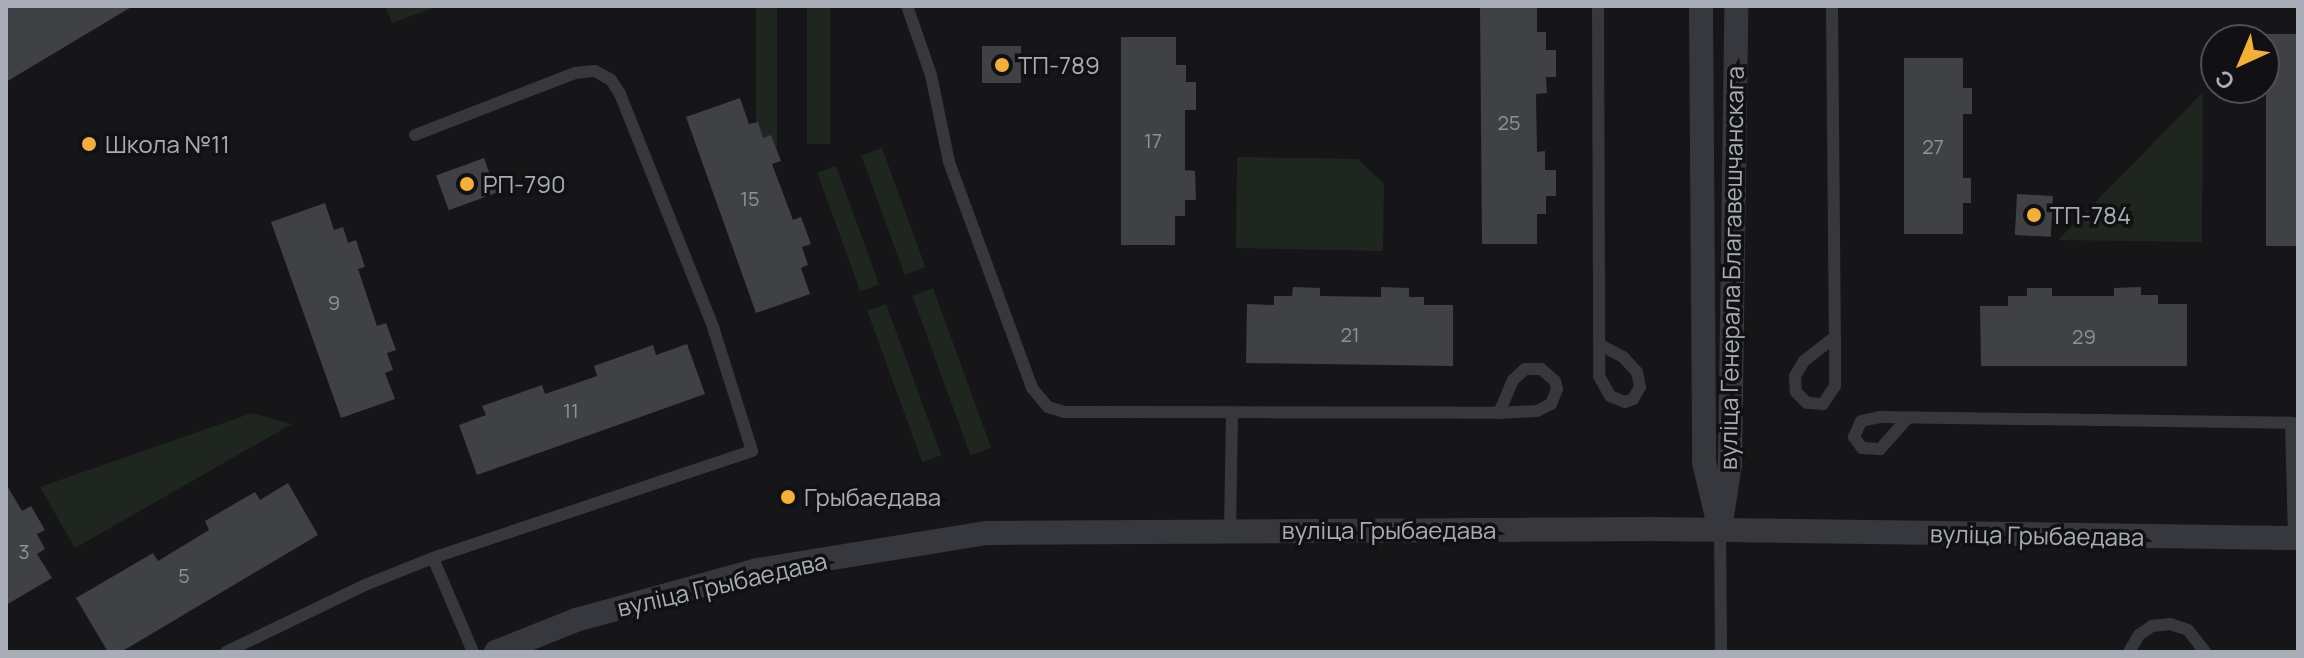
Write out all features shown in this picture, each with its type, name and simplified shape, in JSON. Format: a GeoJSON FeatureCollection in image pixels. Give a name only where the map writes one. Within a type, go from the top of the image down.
{"type":"FeatureCollection","features":[{"type":"Feature","properties":{"kind":"street"},"geometry":{"type":"LineString","coordinates":[[1701,6],[1704,462],[1720,530]]}},
{"type":"Feature","properties":{"kind":"street","name":"вуліца Генерала Благавешчанскага"},"geometry":{"type":"LineString","coordinates":[[1720,530],[1730,464],[1736,6]]}},
{"type":"Feature","properties":{"kind":"street","name":"вуліца Грыбаедава"},"geometry":{"type":"LineString","coordinates":[[496,652],[576,620],[758,570],[987,533],[1720,530],[2296,538]]}},
{"type":"Feature","properties":{"kind":"lane"},"geometry":{"type":"LineString","coordinates":[[907,6],[931,75],[949,162],[1036,396],[1048,407],[1064,412],[1499,413],[1545,409],[1555,396],[1555,381],[1541,369],[1525,369],[1513,380],[1499,413]]}},
{"type":"Feature","properties":{"kind":"lane"},"geometry":{"type":"LineString","coordinates":[[1598,6],[1599,376],[1605,391],[1618,401],[1633,399],[1640,387],[1637,372],[1623,357],[1600,345]]}},
{"type":"Feature","properties":{"kind":"lane"},"geometry":{"type":"LineString","coordinates":[[1832,6],[1835,337],[1833,393],[1823,404],[1807,403],[1796,392],[1795,376],[1804,361],[1835,337]]}},
{"type":"Feature","properties":{"kind":"lane"},"geometry":{"type":"LineString","coordinates":[[226,652],[356,589],[433,558],[752,451],[713,327],[620,94],[611,80],[595,71],[575,73],[415,135]]}},
{"type":"Feature","properties":{"kind":"lane"},"geometry":{"type":"LineString","coordinates":[[1230,530],[1232,413]]}},
{"type":"Feature","properties":{"kind":"lane"},"geometry":{"type":"LineString","coordinates":[[1908,418],[2294,424],[2296,538]]}},
{"type":"Feature","properties":{"kind":"lane"},"geometry":{"type":"LineString","coordinates":[[1720,530],[1721,652]]}},
{"type":"Feature","properties":{"kind":"lane"},"geometry":{"type":"LineString","coordinates":[[433,558],[473,652]]}},
{"type":"Feature","properties":{"kind":"lane"},"geometry":{"type":"LineString","coordinates":[[2129,652],[2139,635],[2152,626],[2170,624],[2188,630],[2205,652]]}},
{"type":"Feature","properties":{"kind":"shaded area"},"geometry":{"type":"Polygon","coordinates":[[[385,6],[432,6],[433,8],[392,23],[385,6]]]}},
{"type":"Feature","properties":{"kind":"shaded area"},"geometry":{"type":"Polygon","coordinates":[[[756,6],[777,6],[777,161],[756,161],[756,6]]]}},
{"type":"Feature","properties":{"kind":"shaded area"},"geometry":{"type":"Polygon","coordinates":[[[807,6],[830,6],[830,144],[807,144],[807,6]]]}},
{"type":"Feature","properties":{"kind":"shaded area"},"geometry":{"type":"Polygon","coordinates":[[[2200,95],[2200,104],[2203,104],[2202,242],[2058,240],[2200,95]]]}},
{"type":"Feature","properties":{"kind":"shaded area"},"geometry":{"type":"Polygon","coordinates":[[[882,148],[925,267],[905,275],[861,156],[882,148]]]}},
{"type":"Feature","properties":{"kind":"shaded area"},"geometry":{"type":"Polygon","coordinates":[[[1237,157],[1358,159],[1384,184],[1383,251],[1236,248],[1237,157]]]}},
{"type":"Feature","properties":{"kind":"shaded area"},"geometry":{"type":"Polygon","coordinates":[[[836,166],[879,284],[860,291],[817,173],[836,166]]]}},
{"type":"Feature","properties":{"kind":"shaded area"},"geometry":{"type":"Polygon","coordinates":[[[933,288],[991,448],[970,455],[912,296],[933,288]]]}},
{"type":"Feature","properties":{"kind":"shaded area"},"geometry":{"type":"Polygon","coordinates":[[[886,304],[941,455],[922,462],[867,311],[886,304]]]}},
{"type":"Feature","properties":{"kind":"shaded area"},"geometry":{"type":"Polygon","coordinates":[[[252,413],[292,424],[75,548],[40,487],[252,413]]]}},
{"type":"Feature","properties":{"kind":"building"},"geometry":{"type":"Polygon","coordinates":[[[6,6],[133,6],[6,82],[6,6]]]}},
{"type":"Feature","properties":{"kind":"building"},"geometry":{"type":"Polygon","coordinates":[[[1480,6],[1537,6],[1537,32],[1546,32],[1546,50],[1556,50],[1556,77],[1546,77],[1547,93],[1536,94],[1537,152],[1545,151],[1545,170],[1556,170],[1556,196],[1546,196],[1546,214],[1537,214],[1537,244],[1482,244],[1480,6]]]}},
{"type":"Feature","properties":{"kind":"building"},"geometry":{"type":"Polygon","coordinates":[[[2280,34],[2298,34],[2298,246],[2266,246],[2266,104],[2280,104],[2280,34]]]}},
{"type":"Feature","properties":{"kind":"building"},"geometry":{"type":"Polygon","coordinates":[[[1121,37],[1176,37],[1176,65],[1186,65],[1186,82],[1196,82],[1196,110],[1185,110],[1185,170],[1195,171],[1196,200],[1185,200],[1185,216],[1175,216],[1175,245],[1121,245],[1121,37]]]}},
{"type":"Feature","properties":{"kind":"building","name":"ТП-789"},"geometry":{"type":"Polygon","coordinates":[[[982,46],[1021,46],[1021,83],[982,83],[982,46]]]}},
{"type":"Feature","properties":{"kind":"building"},"geometry":{"type":"Polygon","coordinates":[[[1904,58],[1963,58],[1963,88],[1972,88],[1972,114],[1963,114],[1963,178],[1971,178],[1971,203],[1963,203],[1963,234],[1904,234],[1904,58]]]}},
{"type":"Feature","properties":{"kind":"building"},"geometry":{"type":"Polygon","coordinates":[[[740,98],[749,124],[758,122],[763,138],[771,135],[781,161],[772,164],[793,220],[801,217],[811,244],[802,247],[808,265],[801,268],[810,294],[756,313],[686,117],[740,98]]]}},
{"type":"Feature","properties":{"kind":"building","name":"РП-790"},"geometry":{"type":"Polygon","coordinates":[[[484,158],[497,193],[449,210],[436,175],[484,158]]]}},
{"type":"Feature","properties":{"kind":"building","name":"ТП-784"},"geometry":{"type":"Polygon","coordinates":[[[2017,194],[2053,196],[2051,237],[2015,235],[2017,194]]]}},
{"type":"Feature","properties":{"kind":"building"},"geometry":{"type":"Polygon","coordinates":[[[325,203],[334,230],[343,227],[348,243],[356,240],[365,267],[358,269],[377,326],[386,323],[396,350],[387,353],[393,370],[385,373],[395,399],[341,418],[271,222],[325,203]]]}},
{"type":"Feature","properties":{"kind":"building"},"geometry":{"type":"Polygon","coordinates":[[[1293,287],[1320,288],[1320,296],[1381,297],[1381,287],[1409,288],[1409,297],[1424,297],[1424,305],[1453,305],[1453,366],[1246,363],[1247,304],[1274,305],[1274,296],[1292,296],[1293,287]]]}},
{"type":"Feature","properties":{"kind":"building"},"geometry":{"type":"Polygon","coordinates":[[[2141,287],[2141,295],[2158,295],[2158,304],[2187,304],[2187,366],[1981,366],[1980,306],[2008,306],[2008,296],[2027,296],[2027,288],[2052,288],[2052,296],[2114,296],[2114,288],[2141,287]]]}},
{"type":"Feature","properties":{"kind":"building"},"geometry":{"type":"Polygon","coordinates":[[[687,344],[705,394],[477,475],[459,425],[486,415],[482,406],[542,385],[545,394],[597,376],[594,366],[653,345],[656,355],[687,344]]]}},
{"type":"Feature","properties":{"kind":"building"},"geometry":{"type":"Polygon","coordinates":[[[288,483],[318,535],[121,652],[108,652],[76,598],[153,553],[158,561],[209,530],[205,521],[255,492],[260,500],[288,483]]]}},
{"type":"Feature","properties":{"kind":"building"},"geometry":{"type":"Polygon","coordinates":[[[6,484],[22,511],[31,506],[45,530],[37,534],[45,549],[37,554],[52,578],[6,605],[6,484]]]}},
{"type":"Feature","properties":{"kind":"place","name":"ТП-789"},"geometry":{"type":"Point","coordinates":[1002,65]}},
{"type":"Feature","properties":{"kind":"place","name":"Школа №11"},"geometry":{"type":"Point","coordinates":[89,144]}},
{"type":"Feature","properties":{"kind":"place","name":"РП-790"},"geometry":{"type":"Point","coordinates":[467,184]}},
{"type":"Feature","properties":{"kind":"place","name":"ТП-784"},"geometry":{"type":"Point","coordinates":[2034,215]}},
{"type":"Feature","properties":{"kind":"place","name":"Грыбаедава"},"geometry":{"type":"Point","coordinates":[788,497]}}]}
